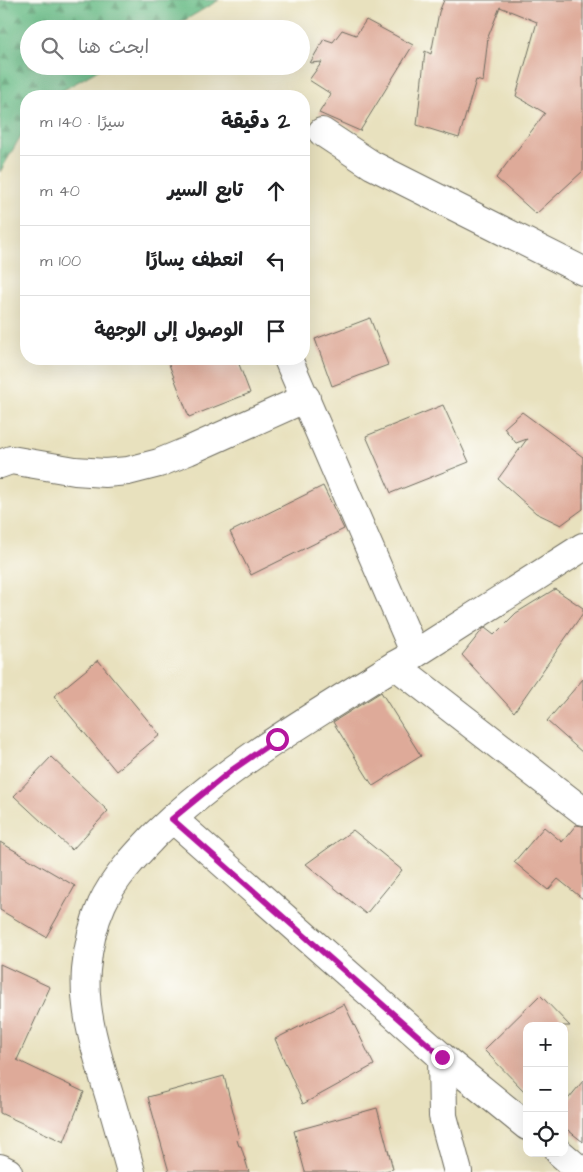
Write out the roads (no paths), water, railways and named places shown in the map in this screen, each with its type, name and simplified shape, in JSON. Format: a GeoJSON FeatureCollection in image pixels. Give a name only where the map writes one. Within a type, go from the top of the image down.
{"type":"FeatureCollection","features":[{"type":"Feature","properties":{"kind":"street"},"geometry":{"type":"LineString","coordinates":[[322,132],[372,165],[583,271]]}},
{"type":"Feature","properties":{"kind":"street"},"geometry":{"type":"LineString","coordinates":[[291,365],[306,398],[405,659],[583,811]]}},
{"type":"Feature","properties":{"kind":"street"},"geometry":{"type":"LineString","coordinates":[[0,464],[11,460],[75,471],[105,473],[128,471],[159,463],[306,398]]}},
{"type":"Feature","properties":{"kind":"street"},"geometry":{"type":"LineString","coordinates":[[131,1172],[94,1044],[87,1005],[86,971],[90,937],[102,903],[119,877],[140,850],[172,819],[247,760],[583,547]]}},
{"type":"Feature","properties":{"kind":"street"},"geometry":{"type":"LineString","coordinates":[[172,819],[442,1057],[523,1123]]}},
{"type":"Feature","properties":{"kind":"street"},"geometry":{"type":"LineString","coordinates":[[442,1057],[443,1116],[458,1172]]}},
{"type":"Feature","properties":{"kind":"street"},"geometry":{"type":"LineString","coordinates":[[565,1157],[582,1172]]}},
{"type":"Feature","properties":{"kind":"street"},"geometry":{"type":"LineString","coordinates":[[0,1168],[8,1172]]}}]}
